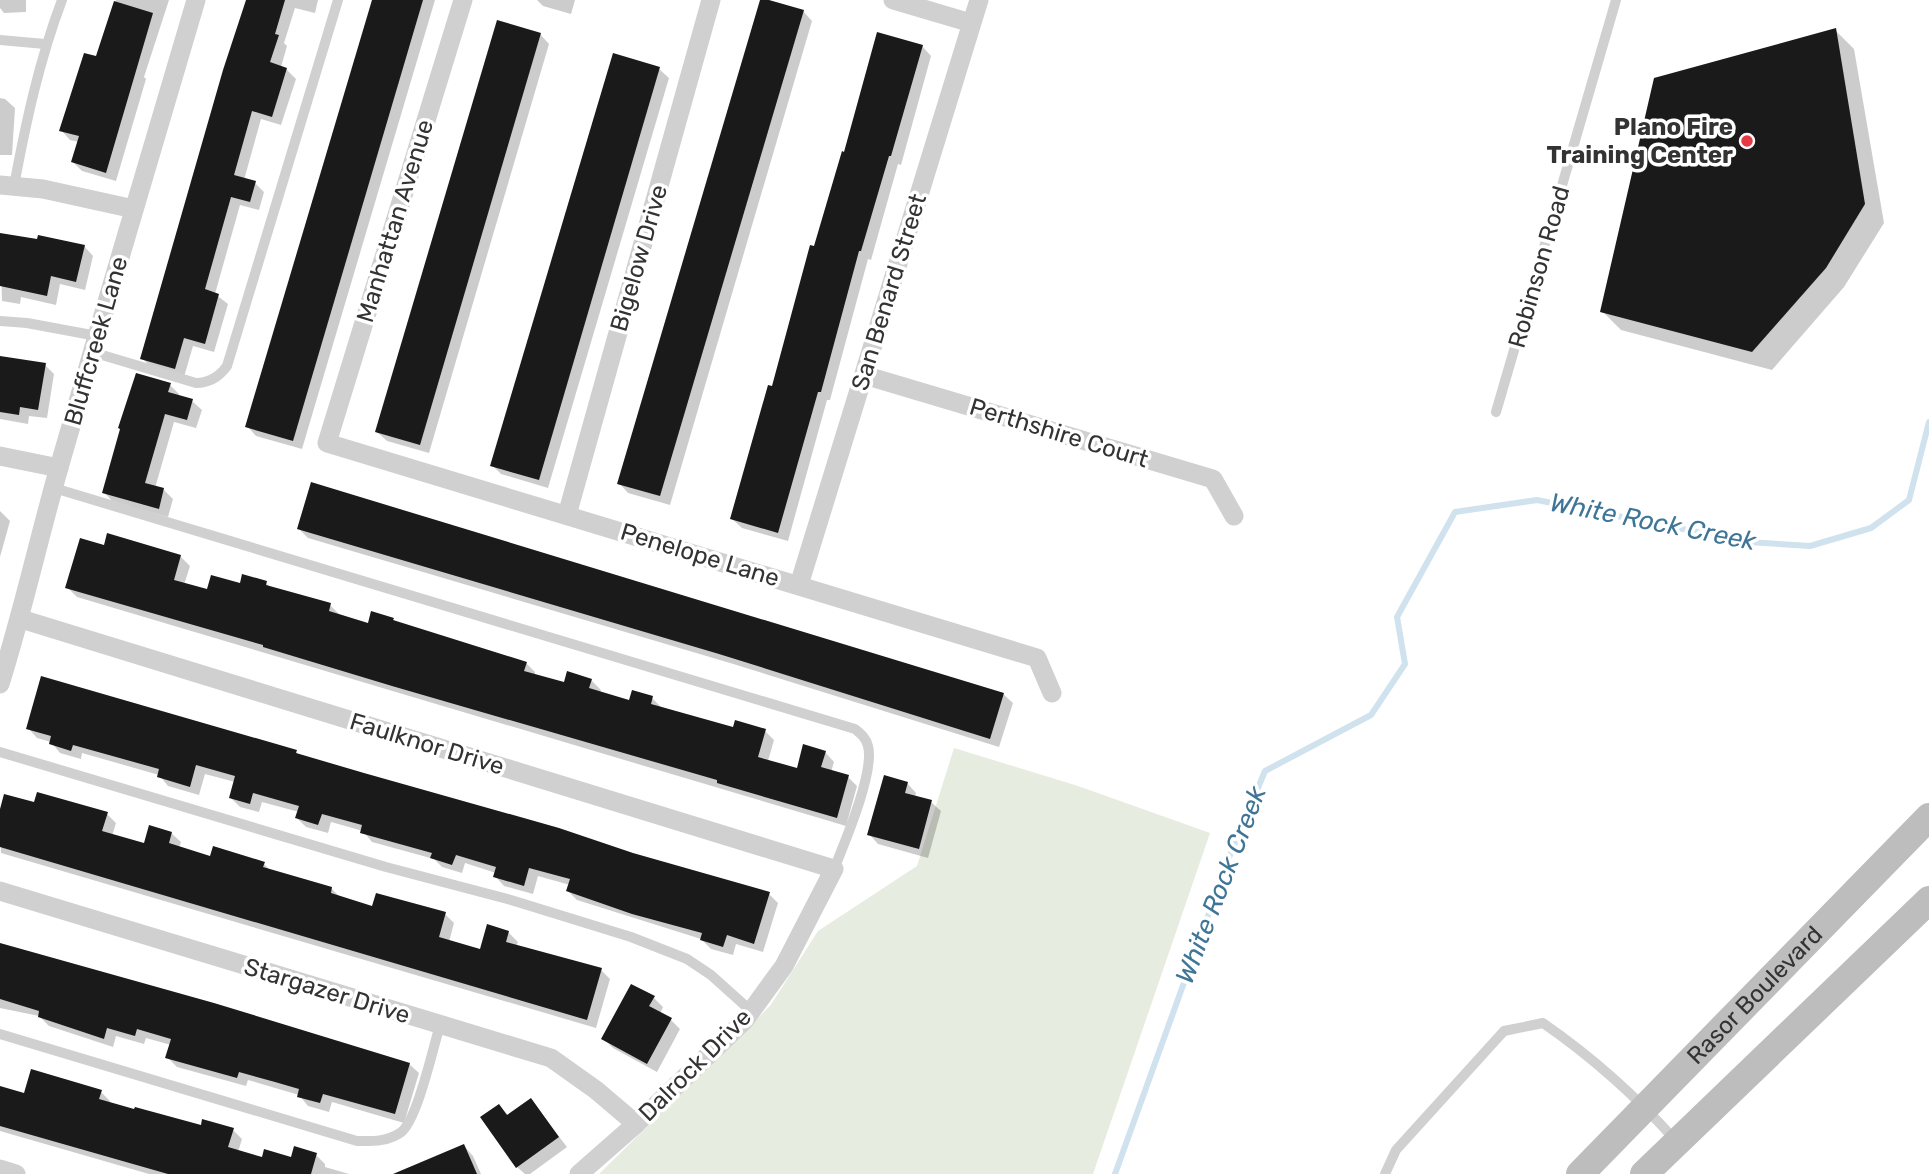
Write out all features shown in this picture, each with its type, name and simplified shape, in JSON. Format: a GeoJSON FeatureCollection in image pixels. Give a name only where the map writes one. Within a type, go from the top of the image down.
{"type":"FeatureCollection","features":[{"type":"Feature","properties":{"kind":"main road","name":"Rasor Boulevard"},"geometry":{"type":"LineString","coordinates":[[1580,1174],[1929,817]]}},
{"type":"Feature","properties":{"kind":"main road","name":"Rasor Boulevard"},"geometry":{"type":"LineString","coordinates":[[1644,1174],[1929,900]]}},
{"type":"Feature","properties":{"kind":"street","name":"Bluffcreek Lane"},"geometry":{"type":"LineString","coordinates":[[0,684],[94,344],[197,0]]}},
{"type":"Feature","properties":{"kind":"street","name":"Manhattan Avenue"},"geometry":{"type":"LineString","coordinates":[[327,443],[463,0]]}},
{"type":"Feature","properties":{"kind":"street","name":"Bigelow Drive"},"geometry":{"type":"LineString","coordinates":[[567,515],[710,0]]}},
{"type":"Feature","properties":{"kind":"street"},"geometry":{"type":"LineString","coordinates":[[893,0],[971,23]]}},
{"type":"Feature","properties":{"kind":"street","name":"San Benard Street"},"geometry":{"type":"LineString","coordinates":[[799,585],[978,0]]}},
{"type":"Feature","properties":{"kind":"street"},"geometry":{"type":"LineString","coordinates":[[7,185],[43,189],[134,209]]}},
{"type":"Feature","properties":{"kind":"street","name":"Perthshire Court"},"geometry":{"type":"LineString","coordinates":[[864,375],[1213,479],[1234,516]]}},
{"type":"Feature","properties":{"kind":"street","name":"Penelope Lane"},"geometry":{"type":"LineString","coordinates":[[327,443],[1037,659],[1052,693]]}},
{"type":"Feature","properties":{"kind":"street"},"geometry":{"type":"LineString","coordinates":[[0,456],[59,468]]}},
{"type":"Feature","properties":{"kind":"street","name":"Faulknor Drive"},"geometry":{"type":"LineString","coordinates":[[20,619],[834,869]]}},
{"type":"Feature","properties":{"kind":"street","name":"Dalrock Drive"},"geometry":{"type":"LineString","coordinates":[[579,1174],[744,1021],[784,966],[834,869]]}},
{"type":"Feature","properties":{"kind":"street","name":"Stargazer Drive"},"geometry":{"type":"LineString","coordinates":[[0,891],[551,1058],[596,1090],[636,1124]]}},
{"type":"Feature","properties":{"kind":"street"},"geometry":{"type":"LineString","coordinates":[[0,1169],[16,1174]]}},
{"type":"Feature","properties":{"kind":"lane"},"geometry":{"type":"LineString","coordinates":[[7,185],[45,44],[62,0]]}},
{"type":"Feature","properties":{"kind":"lane"},"geometry":{"type":"LineString","coordinates":[[0,321],[27,323],[94,344],[196,383],[205,383],[222,374],[228,366],[338,0]]}},
{"type":"Feature","properties":{"kind":"lane","name":"Robinson Road"},"geometry":{"type":"LineString","coordinates":[[1496,412],[1616,0]]}},
{"type":"Feature","properties":{"kind":"lane"},"geometry":{"type":"LineString","coordinates":[[0,40],[45,44]]}},
{"type":"Feature","properties":{"kind":"lane"},"geometry":{"type":"LineString","coordinates":[[54,488],[855,729],[868,745],[868,769],[850,829],[834,869]]}},
{"type":"Feature","properties":{"kind":"lane"},"geometry":{"type":"LineString","coordinates":[[0,752],[631,937],[687,959],[711,975],[751,1012]]}},
{"type":"Feature","properties":{"kind":"lane"},"geometry":{"type":"LineString","coordinates":[[1385,1174],[1396,1150],[1504,1031],[1543,1023],[1583,1051],[1646,1107],[1676,1141]]}},
{"type":"Feature","properties":{"kind":"lane"},"geometry":{"type":"LineString","coordinates":[[0,1034],[357,1141],[379,1142],[401,1132],[412,1120],[440,1025]]}},
{"type":"Feature","properties":{"kind":"shaded area"},"geometry":{"type":"Polygon","coordinates":[[[954,748],[1078,786],[1210,833],[1093,1174],[599,1174],[770,1006],[818,931],[917,866],[954,748]]]}},
{"type":"Feature","properties":{"kind":"building"},"geometry":{"type":"Polygon","coordinates":[[[246,0],[285,0],[275,34],[279,35],[270,62],[287,68],[272,117],[252,111],[234,175],[256,181],[250,202],[231,197],[205,289],[219,294],[205,344],[184,338],[175,369],[140,359],[223,70],[246,0]]]}},
{"type":"Feature","properties":{"kind":"building"},"geometry":{"type":"Polygon","coordinates":[[[372,0],[423,0],[293,441],[245,427],[372,0]]]}},
{"type":"Feature","properties":{"kind":"building"},"geometry":{"type":"Polygon","coordinates":[[[760,0],[804,10],[660,496],[617,484],[760,0]]]}},
{"type":"Feature","properties":{"kind":"building"},"geometry":{"type":"Polygon","coordinates":[[[114,1],[153,13],[106,173],[71,162],[79,136],[59,131],[84,53],[96,56],[114,1]]]}},
{"type":"Feature","properties":{"kind":"building"},"geometry":{"type":"Polygon","coordinates":[[[497,20],[541,33],[420,445],[375,432],[497,20]]]}},
{"type":"Feature","properties":{"kind":"building","name":"Plano Fire Training Center"},"geometry":{"type":"Polygon","coordinates":[[[1836,28],[1865,204],[1826,268],[1752,352],[1600,312],[1654,78],[1836,28]]]}},
{"type":"Feature","properties":{"kind":"building"},"geometry":{"type":"Polygon","coordinates":[[[877,32],[923,45],[891,156],[859,251],[821,392],[818,392],[778,533],[730,519],[768,385],[772,386],[810,245],[814,246],[842,151],[844,152],[877,32]]]}},
{"type":"Feature","properties":{"kind":"building"},"geometry":{"type":"Polygon","coordinates":[[[613,53],[660,67],[539,480],[490,466],[613,53]]]}},
{"type":"Feature","properties":{"kind":"building"},"geometry":{"type":"Polygon","coordinates":[[[0,233],[37,239],[38,235],[85,245],[76,282],[51,276],[47,296],[0,286],[0,233]]]}},
{"type":"Feature","properties":{"kind":"building"},"geometry":{"type":"Polygon","coordinates":[[[0,356],[46,363],[38,410],[20,407],[19,415],[0,412],[0,356]]]}},
{"type":"Feature","properties":{"kind":"building"},"geometry":{"type":"Polygon","coordinates":[[[136,373],[171,383],[168,392],[193,399],[187,420],[165,414],[145,483],[164,488],[159,509],[102,493],[120,429],[118,428],[136,373]]]}},
{"type":"Feature","properties":{"kind":"building"},"geometry":{"type":"Polygon","coordinates":[[[311,482],[1004,693],[990,739],[719,654],[297,529],[311,482]]]}},
{"type":"Feature","properties":{"kind":"building"},"geometry":{"type":"Polygon","coordinates":[[[107,533],[181,555],[174,580],[207,589],[211,575],[240,583],[242,574],[267,581],[266,585],[331,603],[329,611],[368,623],[371,611],[527,662],[524,671],[564,682],[567,671],[592,679],[589,688],[629,700],[632,690],[653,696],[651,704],[733,727],[735,720],[766,729],[758,757],[797,768],[803,744],[826,751],[821,767],[849,775],[837,818],[717,783],[717,780],[65,588],[80,538],[104,545],[107,533]]]}},
{"type":"Feature","properties":{"kind":"building"},"geometry":{"type":"Polygon","coordinates":[[[41,676],[770,892],[754,944],[727,935],[723,947],[700,940],[702,933],[632,914],[566,891],[570,879],[529,868],[524,886],[493,877],[496,867],[456,855],[452,865],[430,858],[432,853],[360,833],[362,825],[322,814],[318,825],[295,818],[299,806],[253,793],[250,804],[229,798],[235,776],[196,765],[190,787],[157,777],[159,769],[73,745],[71,751],[49,744],[51,736],[26,729],[41,676]]]}},
{"type":"Feature","properties":{"kind":"building"},"geometry":{"type":"Polygon","coordinates":[[[884,775],[908,782],[905,793],[932,800],[919,849],[867,835],[884,775]]]}},
{"type":"Feature","properties":{"kind":"building"},"geometry":{"type":"Polygon","coordinates":[[[37,792],[108,812],[102,831],[144,843],[149,825],[172,832],[169,843],[210,856],[213,846],[265,862],[263,867],[332,887],[331,893],[372,906],[376,893],[446,912],[439,937],[480,949],[487,924],[509,931],[506,942],[602,968],[587,1020],[0,847],[0,809],[4,794],[34,802],[37,792]]]}},
{"type":"Feature","properties":{"kind":"building"},"geometry":{"type":"Polygon","coordinates":[[[0,943],[214,1003],[410,1063],[395,1114],[323,1094],[320,1103],[297,1097],[299,1089],[275,1082],[239,1072],[237,1078],[165,1058],[171,1039],[137,1029],[135,1036],[107,1028],[104,1039],[38,1017],[39,1011],[0,999],[0,943]]]}},
{"type":"Feature","properties":{"kind":"building"},"geometry":{"type":"Polygon","coordinates":[[[631,984],[655,996],[649,1006],[672,1018],[647,1064],[601,1039],[631,984]]]}},
{"type":"Feature","properties":{"kind":"building"},"geometry":{"type":"Polygon","coordinates":[[[31,1069],[102,1090],[99,1099],[201,1125],[202,1119],[234,1128],[228,1147],[262,1157],[264,1149],[291,1157],[294,1146],[317,1153],[311,1174],[168,1174],[0,1126],[0,1086],[24,1093],[31,1069]]]}},
{"type":"Feature","properties":{"kind":"building"},"geometry":{"type":"Polygon","coordinates":[[[531,1098],[559,1137],[516,1168],[480,1117],[499,1104],[507,1115],[531,1098]]]}},
{"type":"Feature","properties":{"kind":"building"},"geometry":{"type":"Polygon","coordinates":[[[464,1144],[477,1174],[393,1174],[464,1144]]]}},
{"type":"Feature","properties":{"kind":"waterway","name":"White Rock Creek"},"geometry":{"type":"LineString","coordinates":[[1115,1174],[1230,855],[1265,771],[1371,715],[1405,664],[1397,617],[1455,512],[1537,500],[1748,542],[1810,546],[1871,528],[1909,500],[1929,422]]}},
{"type":"Feature","properties":{"kind":"place","name":"Plano Fire Training Center"},"geometry":{"type":"Point","coordinates":[1747,141]}}]}
